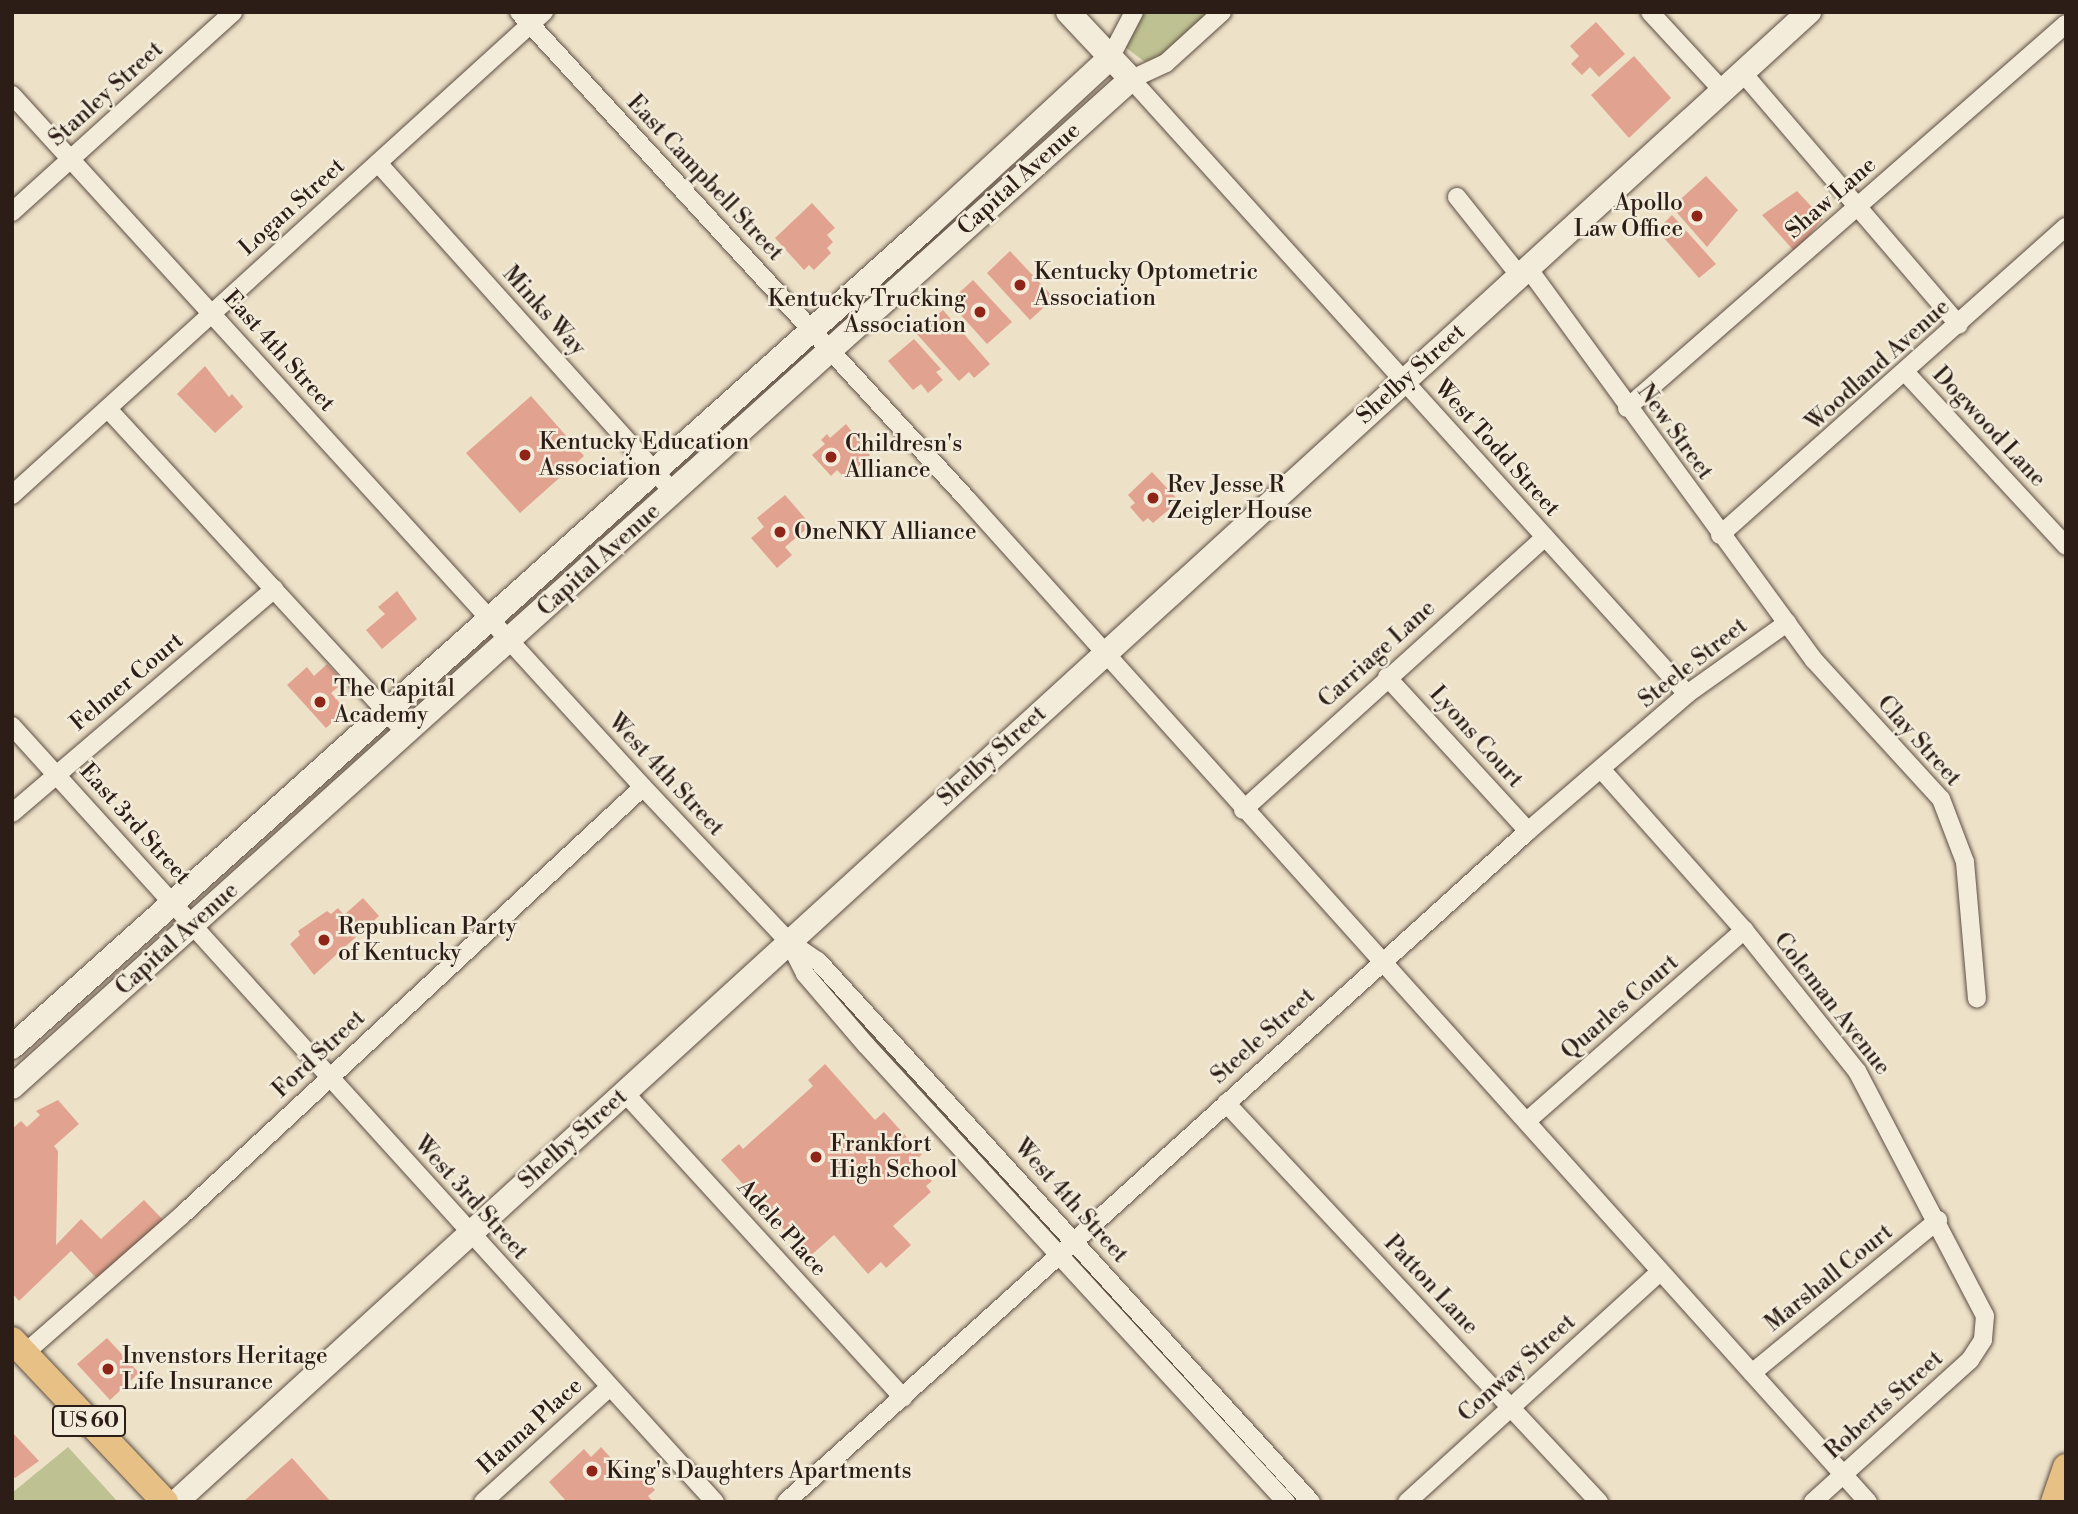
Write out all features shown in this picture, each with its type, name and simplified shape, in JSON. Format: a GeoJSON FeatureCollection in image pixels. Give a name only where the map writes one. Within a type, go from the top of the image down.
{"type":"FeatureCollection","features":[{"type":"Feature","properties":{"kind":"main road"},"geometry":{"type":"LineString","coordinates":[[1068,12],[1131,79]]}},
{"type":"Feature","properties":{"kind":"main road","name":"Shelby Street"},"geometry":{"type":"LineString","coordinates":[[176,1502],[1809,12]]}},
{"type":"Feature","properties":{"kind":"main road","name":"Capital Avenue"},"geometry":{"type":"LineString","coordinates":[[12,1047],[387,712],[488,618],[813,330],[1110,58]]}},
{"type":"Feature","properties":{"kind":"main road","name":"Capital Avenue"},"geometry":{"type":"LineString","coordinates":[[12,1087],[1131,79]]}},
{"type":"Feature","properties":{"kind":"main road","name":"US 60"},"geometry":{"type":"LineString","coordinates":[[19,1346],[165,1502]]}},
{"type":"Feature","properties":{"kind":"main road"},"geometry":{"type":"LineString","coordinates":[[2054,1502],[2066,1467]]}},
{"type":"Feature","properties":{"kind":"street","name":"Stanley Street"},"geometry":{"type":"LineString","coordinates":[[12,212],[233,12]]}},
{"type":"Feature","properties":{"kind":"street","name":"Capital Avenue"},"geometry":{"type":"LineString","coordinates":[[1110,58],[1134,12]]}},
{"type":"Feature","properties":{"kind":"street","name":"Capital Avenue"},"geometry":{"type":"LineString","coordinates":[[1131,79],[1166,63],[1222,12]]}},
{"type":"Feature","properties":{"kind":"street"},"geometry":{"type":"LineString","coordinates":[[1650,12],[1722,90]]}},
{"type":"Feature","properties":{"kind":"street","name":"Logan Street"},"geometry":{"type":"LineString","coordinates":[[12,495],[378,163],[531,16]]}},
{"type":"Feature","properties":{"kind":"street","name":"East Campbell Street"},"geometry":{"type":"LineString","coordinates":[[531,16],[1380,962],[1528,1120],[1660,1272],[1868,1502]]}},
{"type":"Feature","properties":{"kind":"street","name":"Shaw Lane"},"geometry":{"type":"LineString","coordinates":[[1627,408],[2066,24]]}},
{"type":"Feature","properties":{"kind":"street"},"geometry":{"type":"LineString","coordinates":[[1742,72],[1959,325]]}},
{"type":"Feature","properties":{"kind":"street","name":"West Todd Street"},"geometry":{"type":"LineString","coordinates":[[1131,79],[1687,694]]}},
{"type":"Feature","properties":{"kind":"street","name":"East 4th Street"},"geometry":{"type":"LineString","coordinates":[[12,95],[510,640]]}},
{"type":"Feature","properties":{"kind":"street","name":"Minks Way"},"geometry":{"type":"LineString","coordinates":[[378,163],[673,492]]}},
{"type":"Feature","properties":{"kind":"street","name":"New Street"},"geometry":{"type":"LineString","coordinates":[[1457,197],[1523,272],[1787,622]]}},
{"type":"Feature","properties":{"kind":"street","name":"Woodland Avenue"},"geometry":{"type":"LineString","coordinates":[[1720,535],[2066,228]]}},
{"type":"Feature","properties":{"kind":"street","name":"Dogwood Lane"},"geometry":{"type":"LineString","coordinates":[[1905,372],[2066,546]]}},
{"type":"Feature","properties":{"kind":"street"},"geometry":{"type":"LineString","coordinates":[[108,409],[407,734]]}},
{"type":"Feature","properties":{"kind":"street","name":"Carriage Lane"},"geometry":{"type":"LineString","coordinates":[[1243,810],[1545,537]]}},
{"type":"Feature","properties":{"kind":"street","name":"Felmer Court"},"geometry":{"type":"LineString","coordinates":[[12,813],[274,589]]}},
{"type":"Feature","properties":{"kind":"street","name":"Steele Street"},"geometry":{"type":"LineString","coordinates":[[786,1502],[1069,1249],[1380,962],[1528,831],[1687,694],[1787,622]]}},
{"type":"Feature","properties":{"kind":"street","name":"Clay Street"},"geometry":{"type":"LineString","coordinates":[[1787,622],[1839,690],[1941,799],[1952,818],[1965,862],[1977,998]]}},
{"type":"Feature","properties":{"kind":"street","name":"West 4th Street"},"geometry":{"type":"LineString","coordinates":[[510,640],[788,941],[805,974],[866,1045],[1069,1249],[1311,1502]]}},
{"type":"Feature","properties":{"kind":"street","name":"Lyons Court"},"geometry":{"type":"LineString","coordinates":[[1387,677],[1528,831]]}},
{"type":"Feature","properties":{"kind":"street","name":"East 3rd Street"},"geometry":{"type":"LineString","coordinates":[[12,726],[193,924]]}},
{"type":"Feature","properties":{"kind":"street","name":"Coleman Avenue"},"geometry":{"type":"LineString","coordinates":[[1601,769],[1744,930],[1857,1071],[1985,1316],[1983,1340]]}},
{"type":"Feature","properties":{"kind":"street","name":"Ford Street"},"geometry":{"type":"LineString","coordinates":[[19,1346],[327,1078],[643,787]]}},
{"type":"Feature","properties":{"kind":"street","name":"West 3rd Street"},"geometry":{"type":"LineString","coordinates":[[193,924],[327,1078],[715,1502]]}},
{"type":"Feature","properties":{"kind":"street","name":"Quarles Court"},"geometry":{"type":"LineString","coordinates":[[1528,1120],[1744,930]]}},
{"type":"Feature","properties":{"kind":"street","name":"Adele Place"},"geometry":{"type":"LineString","coordinates":[[624,1092],[903,1398]]}},
{"type":"Feature","properties":{"kind":"street","name":"Patton Lane"},"geometry":{"type":"LineString","coordinates":[[1226,1103],[1599,1502]]}},
{"type":"Feature","properties":{"kind":"street","name":"Marshall Court"},"geometry":{"type":"LineString","coordinates":[[1752,1373],[1937,1220]]}},
{"type":"Feature","properties":{"kind":"street","name":"West 4th Street"},"geometry":{"type":"LineString","coordinates":[[1069,1249],[1286,1502]]}},
{"type":"Feature","properties":{"kind":"street","name":"Conway Street"},"geometry":{"type":"LineString","coordinates":[[1407,1502],[1660,1272]]}},
{"type":"Feature","properties":{"kind":"street","name":"Roberts Street"},"geometry":{"type":"LineString","coordinates":[[1813,1502],[1970,1360],[1983,1340]]}},
{"type":"Feature","properties":{"kind":"street","name":"Hanna Place"},"geometry":{"type":"LineString","coordinates":[[483,1502],[611,1387]]}},
{"type":"Feature","properties":{"kind":"green space"},"geometry":{"type":"Polygon","coordinates":[[[1144,12],[1211,12],[1162,58],[1145,62],[1125,47],[1131,24],[1144,12]]]}},
{"type":"Feature","properties":{"kind":"green space"},"geometry":{"type":"Polygon","coordinates":[[[68,1447],[118,1502],[12,1502],[12,1493],[68,1447]]]}},
{"type":"Feature","properties":{"kind":"building"},"geometry":{"type":"Polygon","coordinates":[[[1596,22],[1625,54],[1599,77],[1590,67],[1582,75],[1571,64],[1579,56],[1570,46],[1596,22]]]}},
{"type":"Feature","properties":{"kind":"building"},"geometry":{"type":"Polygon","coordinates":[[[1634,56],[1671,98],[1629,138],[1591,95],[1634,56]]]}},
{"type":"Feature","properties":{"kind":"building"},"geometry":{"type":"Polygon","coordinates":[[[1706,176],[1738,210],[1707,247],[1672,207],[1706,176]]]}},
{"type":"Feature","properties":{"kind":"building"},"geometry":{"type":"Polygon","coordinates":[[[1797,191],[1823,219],[1795,252],[1762,215],[1797,191]]]}},
{"type":"Feature","properties":{"kind":"building"},"geometry":{"type":"Polygon","coordinates":[[[812,203],[835,228],[827,235],[833,242],[827,248],[831,253],[814,270],[809,265],[804,270],[775,238],[812,203]]]}},
{"type":"Feature","properties":{"kind":"building"},"geometry":{"type":"Polygon","coordinates":[[[1672,215],[1716,264],[1699,278],[1657,230],[1672,215]]]}},
{"type":"Feature","properties":{"kind":"building","name":"Kentucky Optometric Association"},"geometry":{"type":"Polygon","coordinates":[[[1010,251],[1054,298],[1030,320],[987,273],[1010,251]]]}},
{"type":"Feature","properties":{"kind":"building","name":"Kentucky Trucking Association"},"geometry":{"type":"Polygon","coordinates":[[[973,280],[1012,322],[987,344],[949,302],[973,280]]]}},
{"type":"Feature","properties":{"kind":"building"},"geometry":{"type":"Polygon","coordinates":[[[943,310],[990,364],[974,378],[969,372],[959,381],[916,333],[943,310]]]}},
{"type":"Feature","properties":{"kind":"building"},"geometry":{"type":"Polygon","coordinates":[[[914,339],[941,369],[936,372],[943,380],[928,393],[921,384],[913,390],[888,361],[914,339]]]}},
{"type":"Feature","properties":{"kind":"building"},"geometry":{"type":"Polygon","coordinates":[[[205,366],[229,397],[232,394],[243,407],[215,433],[177,394],[205,366]]]}},
{"type":"Feature","properties":{"kind":"building","name":"Kentucky Education Association"},"geometry":{"type":"Polygon","coordinates":[[[531,396],[584,456],[520,513],[466,453],[531,396]]]}},
{"type":"Feature","properties":{"kind":"building"},"geometry":{"type":"Polygon","coordinates":[[[846,424],[870,455],[846,479],[837,470],[831,476],[812,455],[825,444],[821,440],[827,434],[830,438],[846,424]]]}},
{"type":"Feature","properties":{"kind":"building","name":"Rev Jesse R Zeigler House"},"geometry":{"type":"Polygon","coordinates":[[[1152,472],[1179,501],[1153,523],[1148,518],[1143,522],[1130,507],[1135,503],[1128,495],[1152,472]]]}},
{"type":"Feature","properties":{"kind":"building","name":"OneNKY Alliance"},"geometry":{"type":"Polygon","coordinates":[[[785,495],[811,525],[785,547],[792,555],[777,568],[751,538],[764,527],[757,518],[785,495]]]}},
{"type":"Feature","properties":{"kind":"building"},"geometry":{"type":"Polygon","coordinates":[[[397,591],[417,619],[382,649],[366,630],[385,614],[378,607],[397,591]]]}},
{"type":"Feature","properties":{"kind":"building","name":"The Capital Academy"},"geometry":{"type":"Polygon","coordinates":[[[327,664],[344,682],[331,693],[346,710],[326,728],[287,685],[307,667],[314,676],[327,664]]]}},
{"type":"Feature","properties":{"kind":"building","name":"Republican Party of Kentucky"},"geometry":{"type":"Polygon","coordinates":[[[363,898],[379,916],[314,975],[290,944],[300,935],[298,931],[327,911],[331,914],[338,908],[344,915],[363,898]]]}},
{"type":"Feature","properties":{"kind":"building"},"geometry":{"type":"Polygon","coordinates":[[[825,1064],[875,1120],[884,1112],[922,1154],[915,1161],[932,1181],[926,1186],[931,1192],[893,1226],[911,1245],[886,1268],[881,1262],[868,1274],[834,1235],[809,1257],[721,1160],[739,1144],[743,1149],[813,1086],[808,1080],[825,1064]]]}},
{"type":"Feature","properties":{"kind":"building"},"geometry":{"type":"Polygon","coordinates":[[[58,1100],[79,1124],[54,1146],[58,1151],[56,1245],[81,1219],[101,1239],[144,1200],[165,1222],[99,1281],[71,1251],[19,1301],[12,1293],[12,1129],[21,1121],[27,1127],[40,1115],[36,1111],[58,1100]]]}},
{"type":"Feature","properties":{"kind":"building","name":"Invenstors Heritage Life Insurance"},"geometry":{"type":"Polygon","coordinates":[[[107,1338],[139,1373],[110,1400],[77,1364],[107,1338]]]}},
{"type":"Feature","properties":{"kind":"building"},"geometry":{"type":"Polygon","coordinates":[[[12,1432],[39,1461],[15,1478],[12,1475],[12,1432]]]}},
{"type":"Feature","properties":{"kind":"building","name":"King's Daughters Apartments"},"geometry":{"type":"Polygon","coordinates":[[[601,1447],[626,1475],[635,1468],[655,1490],[648,1496],[653,1502],[567,1502],[549,1482],[584,1449],[591,1457],[601,1447]]]}},
{"type":"Feature","properties":{"kind":"building"},"geometry":{"type":"Polygon","coordinates":[[[292,1458],[331,1502],[243,1502],[292,1458]]]}},
{"type":"Feature","properties":{"kind":"place","name":"Apollo Law Office"},"geometry":{"type":"Point","coordinates":[1697,216]}},
{"type":"Feature","properties":{"kind":"place","name":"Kentucky Optometric Association"},"geometry":{"type":"Point","coordinates":[1020,285]}},
{"type":"Feature","properties":{"kind":"place","name":"Kentucky Trucking Association"},"geometry":{"type":"Point","coordinates":[980,312]}},
{"type":"Feature","properties":{"kind":"place","name":"Kentucky Education Association"},"geometry":{"type":"Point","coordinates":[525,455]}},
{"type":"Feature","properties":{"kind":"place","name":"Childresn's Alliance"},"geometry":{"type":"Point","coordinates":[831,457]}},
{"type":"Feature","properties":{"kind":"place","name":"Rev Jesse R Zeigler House"},"geometry":{"type":"Point","coordinates":[1153,498]}},
{"type":"Feature","properties":{"kind":"place","name":"OneNKY Alliance"},"geometry":{"type":"Point","coordinates":[780,532]}},
{"type":"Feature","properties":{"kind":"place","name":"The Capital Academy"},"geometry":{"type":"Point","coordinates":[320,702]}},
{"type":"Feature","properties":{"kind":"place","name":"Republican Party of Kentucky"},"geometry":{"type":"Point","coordinates":[324,940]}},
{"type":"Feature","properties":{"kind":"place","name":"Frankfort High School"},"geometry":{"type":"Point","coordinates":[816,1157]}},
{"type":"Feature","properties":{"kind":"place","name":"Invenstors Heritage Life Insurance"},"geometry":{"type":"Point","coordinates":[108,1369]}},
{"type":"Feature","properties":{"kind":"place","name":"King's Daughters Apartments"},"geometry":{"type":"Point","coordinates":[592,1471]}}]}
